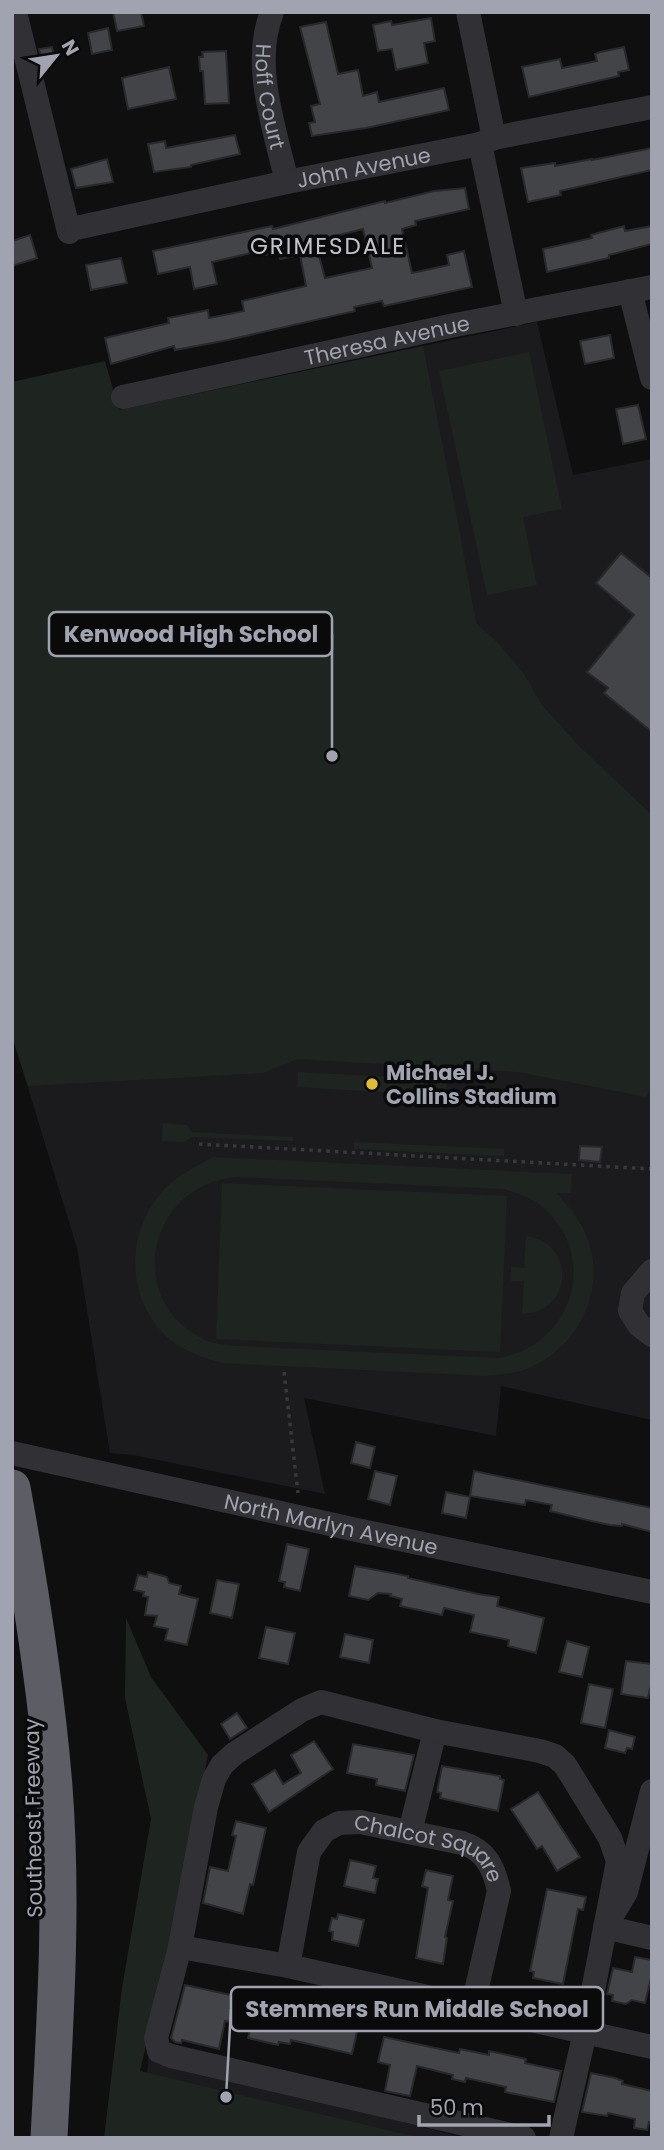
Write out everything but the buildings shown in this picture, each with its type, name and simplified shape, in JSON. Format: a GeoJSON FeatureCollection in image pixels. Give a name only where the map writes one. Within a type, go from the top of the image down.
{"type":"FeatureCollection","features":[{"type":"Feature","properties":{"kind":"highway"},"geometry":{"type":"LineString","coordinates":[[12,1488],[27,1568],[46,1703],[54,1789],[57,1877],[56,2004],[49,2138]]}},
{"type":"Feature","properties":{"kind":"highway","name":"Southeast Freeway"},"geometry":{"type":"LineString","coordinates":[[12,1500],[31,1705],[36,1865],[33,2005],[25,2138]]}},
{"type":"Feature","properties":{"kind":"street","name":"John Avenue"},"geometry":{"type":"LineString","coordinates":[[15,12],[72,230],[287,182],[652,107]]}},
{"type":"Feature","properties":{"kind":"street","name":"Hoff Court"},"geometry":{"type":"LineString","coordinates":[[272,12],[264,40],[264,74],[287,182]]}},
{"type":"Feature","properties":{"kind":"street"},"geometry":{"type":"LineString","coordinates":[[468,12],[516,314]]}},
{"type":"Feature","properties":{"kind":"street"},"geometry":{"type":"LineString","coordinates":[[641,289],[652,378]]}},
{"type":"Feature","properties":{"kind":"street","name":"Theresa Avenue"},"geometry":{"type":"LineString","coordinates":[[123,397],[641,289]]}},
{"type":"Feature","properties":{"kind":"street"},"geometry":{"type":"LineString","coordinates":[[652,1271],[633,1293],[630,1311],[639,1325],[652,1335]]}},
{"type":"Feature","properties":{"kind":"street","name":"North Marlyn Avenue"},"geometry":{"type":"LineString","coordinates":[[12,1453],[365,1532],[652,1592]]}},
{"type":"Feature","properties":{"kind":"street"},"geometry":{"type":"LineString","coordinates":[[524,2138],[170,2056],[159,2051],[156,2038],[180,1947],[206,1807],[214,1779],[222,1765],[234,1754],[302,1710],[321,1702],[435,1731],[555,1756],[565,1765],[610,1838],[618,1861],[585,2032],[561,2138]]}},
{"type":"Feature","properties":{"kind":"street"},"geometry":{"type":"LineString","coordinates":[[410,1832],[435,1731]]}},
{"type":"Feature","properties":{"kind":"street"},"geometry":{"type":"LineString","coordinates":[[605,1927],[626,1892],[652,1791]]}},
{"type":"Feature","properties":{"kind":"street","name":"Chalcot Square"},"geometry":{"type":"LineString","coordinates":[[288,1966],[300,1888],[309,1852],[316,1840],[331,1827],[350,1822],[475,1847],[484,1854],[499,1891],[472,2009]]}},
{"type":"Feature","properties":{"kind":"street"},"geometry":{"type":"LineString","coordinates":[[605,1927],[652,1938]]}},
{"type":"Feature","properties":{"kind":"street"},"geometry":{"type":"LineString","coordinates":[[180,1947],[288,1966],[652,2047]]}},
{"type":"Feature","properties":{"kind":"path"},"geometry":{"type":"LineString","coordinates":[[198,1144],[652,1169]]}},
{"type":"Feature","properties":{"kind":"path"},"geometry":{"type":"LineString","coordinates":[[284,1372],[298,1493]]}},
{"type":"Feature","properties":{"kind":"shaded area"},"geometry":{"type":"Polygon","coordinates":[[[537,322],[573,475],[652,459],[652,1420],[501,1386],[496,1436],[304,1398],[325,1494],[133,1455],[110,1453],[77,1248],[12,1036],[12,429],[118,410],[537,322]]]}},
{"type":"Feature","properties":{"kind":"shaded area"},"geometry":{"type":"Polygon","coordinates":[[[423,346],[476,623],[498,643],[524,674],[542,705],[577,744],[652,815],[652,1087],[646,1097],[518,1072],[298,1059],[263,1073],[28,1086],[12,1036],[12,382],[105,361],[119,410],[423,346]]]}},
{"type":"Feature","properties":{"kind":"shaded area"},"geometry":{"type":"Polygon","coordinates":[[[529,352],[562,509],[523,517],[537,585],[487,595],[439,371],[529,352]]]}},
{"type":"Feature","properties":{"kind":"shaded area","name":"Michael J. Collins Stadium"},"geometry":{"type":"Polygon","coordinates":[[[298,1072],[447,1080],[446,1096],[297,1087],[298,1072]]]}},
{"type":"Feature","properties":{"kind":"shaded area"},"geometry":{"type":"Polygon","coordinates":[[[163,1123],[187,1125],[192,1132],[293,1137],[293,1141],[192,1137],[184,1142],[162,1141],[163,1123]]]}},
{"type":"Feature","properties":{"kind":"shaded area"},"geometry":{"type":"Polygon","coordinates":[[[354,1142],[504,1149],[504,1156],[354,1149],[354,1142]]]}},
{"type":"Feature","properties":{"kind":"shaded area"},"geometry":{"type":"Polygon","coordinates":[[[213,1157],[572,1174],[571,1193],[556,1193],[581,1224],[592,1257],[591,1296],[584,1314],[575,1331],[547,1358],[519,1372],[486,1376],[223,1363],[198,1355],[168,1338],[149,1315],[140,1296],[136,1255],[146,1215],[157,1198],[177,1178],[213,1157]],[[237,1177],[206,1185],[183,1200],[166,1221],[157,1246],[155,1272],[162,1297],[177,1320],[210,1342],[238,1346],[499,1358],[524,1350],[544,1337],[559,1319],[569,1299],[574,1276],[571,1253],[562,1231],[546,1210],[532,1200],[503,1189],[237,1177]]]}},
{"type":"Feature","properties":{"kind":"shaded area"},"geometry":{"type":"Polygon","coordinates":[[[222,1183],[507,1196],[500,1352],[216,1339],[222,1183]]]}},
{"type":"Feature","properties":{"kind":"shaded area"},"geometry":{"type":"Polygon","coordinates":[[[526,1236],[543,1241],[554,1251],[561,1263],[562,1277],[559,1291],[551,1302],[539,1311],[522,1314],[524,1281],[511,1281],[511,1267],[524,1268],[526,1236]]]}},
{"type":"Feature","properties":{"kind":"shaded area"},"geometry":{"type":"Polygon","coordinates":[[[126,1618],[151,1677],[208,1755],[169,1949],[140,2071],[421,2138],[104,2138],[122,1988],[151,1819],[125,1698],[126,1618]]]}},
{"type":"Feature","properties":{"kind":"shaded area"},"geometry":{"type":"Polygon","coordinates":[[[149,2056],[465,2138],[140,2138],[149,2056]]]}},
{"type":"Feature","properties":{"kind":"place","name":"Kenwood High School"},"geometry":{"type":"Point","coordinates":[332,756]}},
{"type":"Feature","properties":{"kind":"place","name":"Michael J. Collins Stadium"},"geometry":{"type":"Point","coordinates":[372,1084]}},
{"type":"Feature","properties":{"kind":"place","name":"Stemmers Run Middle School"},"geometry":{"type":"Point","coordinates":[226,2097]}},
{"type":"Feature","properties":{"kind":"district","name":"GRIMESDALE"},"geometry":{"type":"Point","coordinates":[328,246]}}]}
